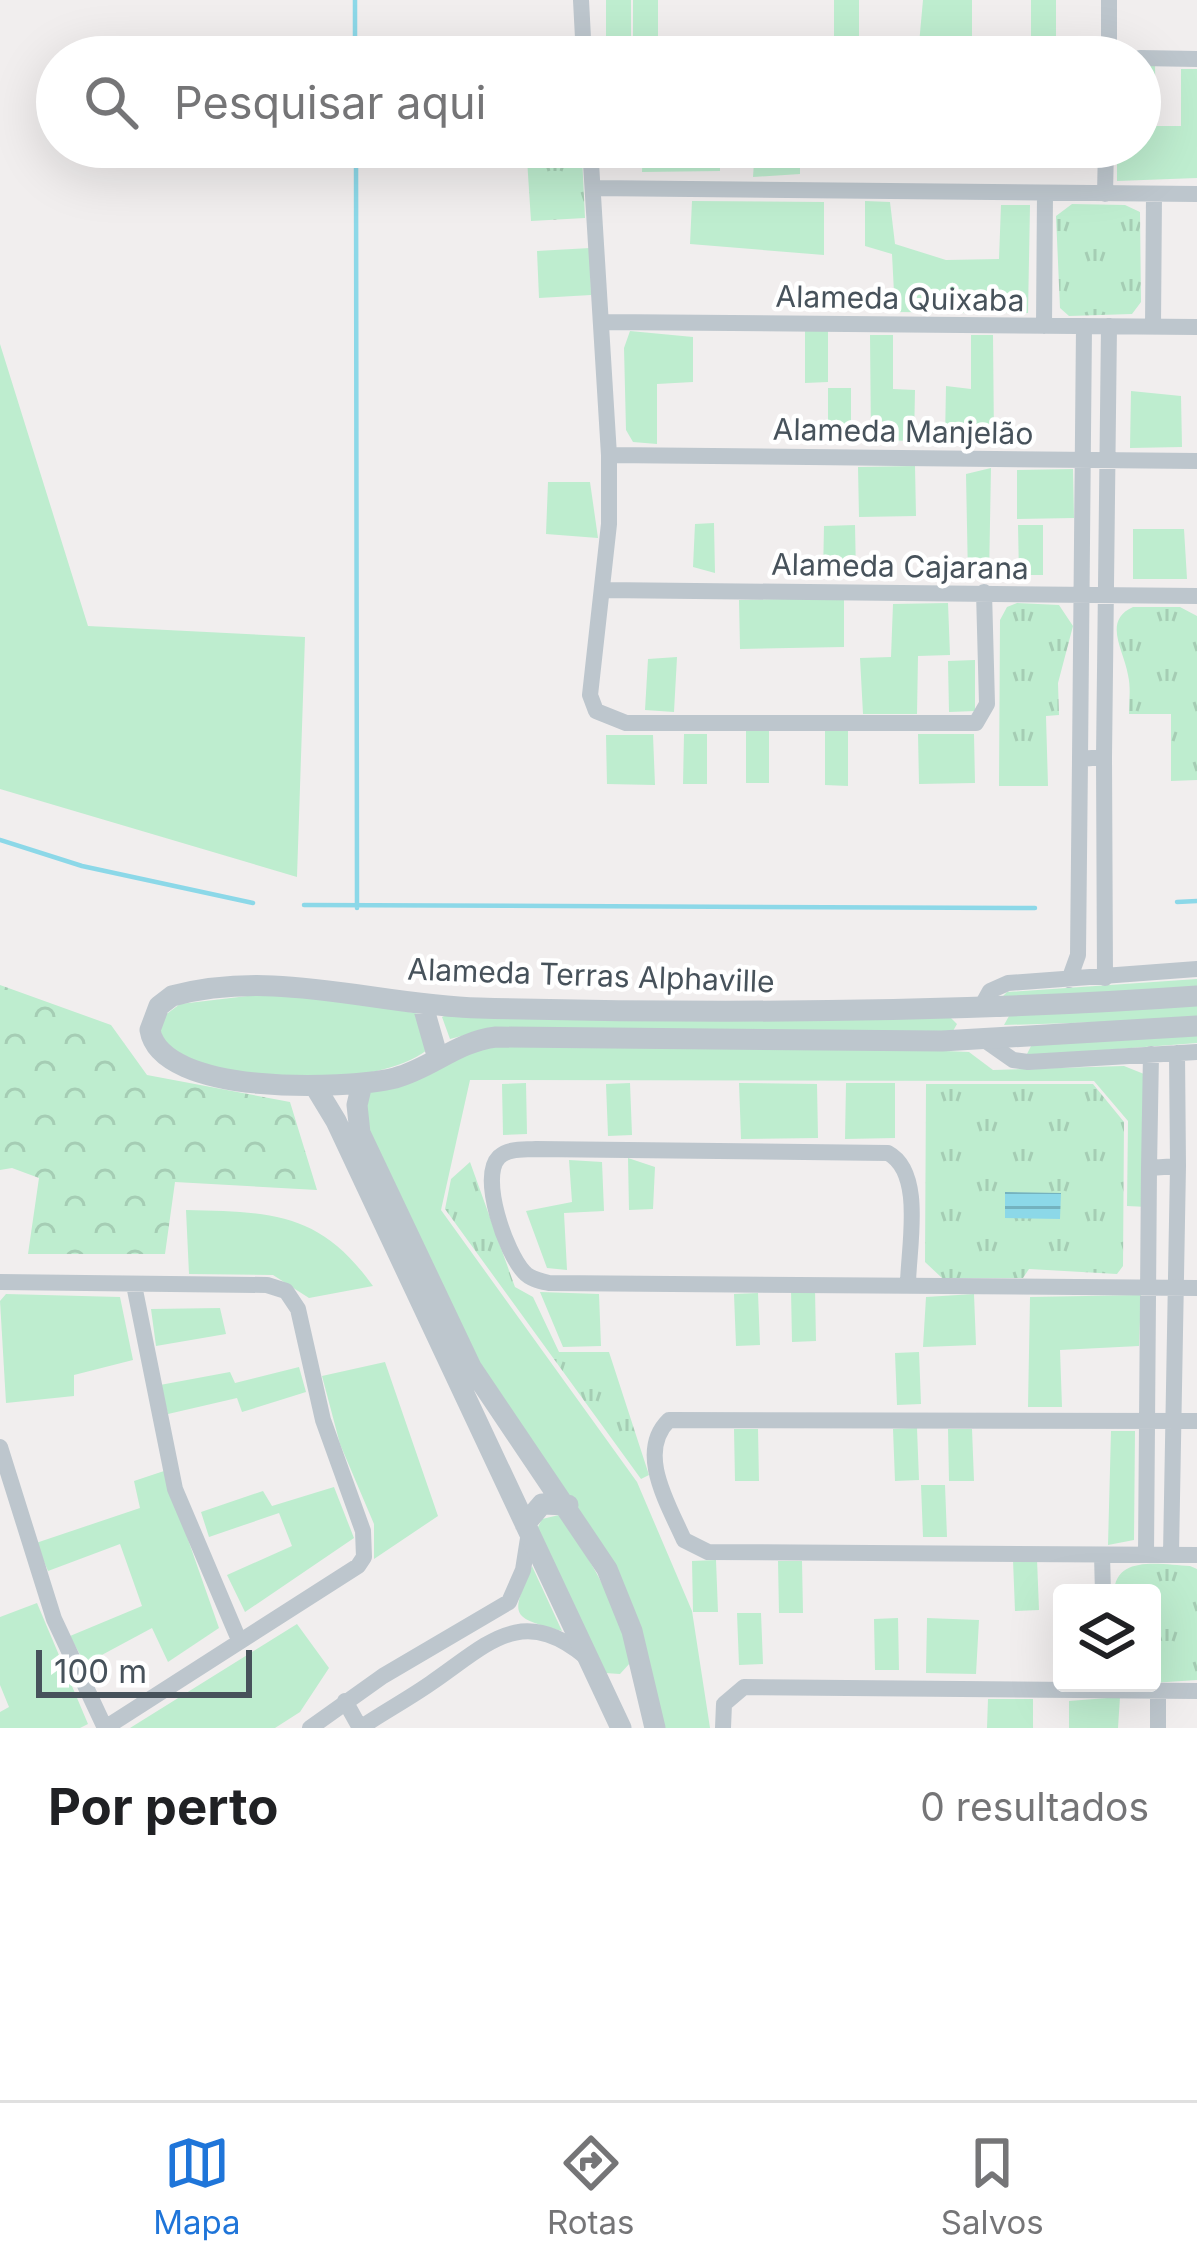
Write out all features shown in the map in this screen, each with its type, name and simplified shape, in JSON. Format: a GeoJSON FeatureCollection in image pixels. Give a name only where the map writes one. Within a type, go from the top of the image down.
{"type":"FeatureCollection","features":[{"type":"Feature","properties":{"kind":"street"},"geometry":{"type":"LineString","coordinates":[[580,0],[583,36]]}},
{"type":"Feature","properties":{"kind":"street"},"geometry":{"type":"LineString","coordinates":[[1108,0],[1108,36]]}},
{"type":"Feature","properties":{"kind":"street"},"geometry":{"type":"LineString","coordinates":[[1161,58],[1197,59]]}},
{"type":"Feature","properties":{"kind":"street"},"geometry":{"type":"LineString","coordinates":[[592,168],[609,454],[603,590],[590,695],[596,711],[626,723],[976,723],[987,704],[984,592]]}},
{"type":"Feature","properties":{"kind":"street"},"geometry":{"type":"LineString","coordinates":[[1105,194],[1106,168]]}},
{"type":"Feature","properties":{"kind":"street"},"geometry":{"type":"LineString","coordinates":[[593,188],[1197,194]]}},
{"type":"Feature","properties":{"kind":"street"},"geometry":{"type":"LineString","coordinates":[[1044,326],[1045,193]]}},
{"type":"Feature","properties":{"kind":"street"},"geometry":{"type":"LineString","coordinates":[[1153,327],[1154,194]]}},
{"type":"Feature","properties":{"kind":"street","name":"Alameda Quixaba"},"geometry":{"type":"LineString","coordinates":[[603,322],[1197,327]]}},
{"type":"Feature","properties":{"kind":"street"},"geometry":{"type":"LineString","coordinates":[[1069,980],[1078,955],[1084,326]]}},
{"type":"Feature","properties":{"kind":"street"},"geometry":{"type":"LineString","coordinates":[[1105,977],[1109,326]]}},
{"type":"Feature","properties":{"kind":"street","name":"Alameda Manjelão"},"geometry":{"type":"LineString","coordinates":[[609,454],[1197,461]]}},
{"type":"Feature","properties":{"kind":"street","name":"Alameda Cajarana"},"geometry":{"type":"LineString","coordinates":[[603,590],[1197,596]]}},
{"type":"Feature","properties":{"kind":"street"},"geometry":{"type":"LineString","coordinates":[[1078,673],[1105,674]]}},
{"type":"Feature","properties":{"kind":"street"},"geometry":{"type":"LineString","coordinates":[[1080,759],[1104,757]]}},
{"type":"Feature","properties":{"kind":"street"},"geometry":{"type":"LineString","coordinates":[[1197,969],[998,985],[980,1010],[983,1039],[1001,1054],[1028,1062],[1197,1052]]}},
{"type":"Feature","properties":{"kind":"street","name":"Alameda Terras Alphaville"},"geometry":{"type":"LineString","coordinates":[[1197,996],[980,1010],[423,1006],[346,990],[269,984],[172,996],[152,1016],[152,1044],[187,1068],[316,1088],[413,1072],[470,1040],[512,1036],[983,1039],[1197,1026]]}},
{"type":"Feature","properties":{"kind":"street"},"geometry":{"type":"LineString","coordinates":[[423,1006],[437,1055]]}},
{"type":"Feature","properties":{"kind":"street"},"geometry":{"type":"LineString","coordinates":[[1171,1555],[1178,1053]]}},
{"type":"Feature","properties":{"kind":"street"},"geometry":{"type":"LineString","coordinates":[[1146,1554],[1151,1054]]}},
{"type":"Feature","properties":{"kind":"street"},"geometry":{"type":"LineString","coordinates":[[362,1084],[357,1105],[361,1133],[471,1367],[497,1413],[568,1504],[620,1595],[655,1728]]}},
{"type":"Feature","properties":{"kind":"street"},"geometry":{"type":"LineString","coordinates":[[316,1088],[621,1728]]}},
{"type":"Feature","properties":{"kind":"street"},"geometry":{"type":"LineString","coordinates":[[908,1285],[909,1182],[899,1160],[888,1154],[536,1149],[508,1151],[496,1160],[489,1178],[516,1260],[535,1280],[908,1285],[1148,1288],[1197,1288]]}},
{"type":"Feature","properties":{"kind":"street"},"geometry":{"type":"LineString","coordinates":[[1149,1168],[1178,1166]]}},
{"type":"Feature","properties":{"kind":"street"},"geometry":{"type":"LineString","coordinates":[[1147,1252],[1178,1252]]}},
{"type":"Feature","properties":{"kind":"street"},"geometry":{"type":"LineString","coordinates":[[0,1282],[278,1287],[298,1309],[323,1420],[363,1531],[364,1557],[347,1573],[105,1728],[54,1619],[0,1447]]}},
{"type":"Feature","properties":{"kind":"street"},"geometry":{"type":"LineString","coordinates":[[134,1285],[175,1489],[239,1640]]}},
{"type":"Feature","properties":{"kind":"street"},"geometry":{"type":"LineString","coordinates":[[1197,1421],[703,1418],[669,1420],[657,1432],[652,1451],[685,1540],[708,1552],[1197,1555]]}},
{"type":"Feature","properties":{"kind":"street"},"geometry":{"type":"LineString","coordinates":[[310,1728],[345,1700],[508,1602],[523,1570],[527,1528],[542,1504],[568,1504]]}},
{"type":"Feature","properties":{"kind":"street"},"geometry":{"type":"LineString","coordinates":[[1102,1556],[1103,1584]]}},
{"type":"Feature","properties":{"kind":"street"},"geometry":{"type":"LineString","coordinates":[[508,1602],[522,1630]]}},
{"type":"Feature","properties":{"kind":"street"},"geometry":{"type":"LineString","coordinates":[[345,1700],[360,1728],[485,1643],[522,1630],[556,1636],[589,1660]]}},
{"type":"Feature","properties":{"kind":"street"},"geometry":{"type":"LineString","coordinates":[[416,1658],[431,1683]]}},
{"type":"Feature","properties":{"kind":"street"},"geometry":{"type":"LineString","coordinates":[[602,1682],[627,1679],[641,1669]]}},
{"type":"Feature","properties":{"kind":"street"},"geometry":{"type":"LineString","coordinates":[[723,1728],[724,1704],[744,1687],[1053,1686]]}},
{"type":"Feature","properties":{"kind":"street"},"geometry":{"type":"LineString","coordinates":[[1161,1690],[1197,1690]]}},
{"type":"Feature","properties":{"kind":"street"},"geometry":{"type":"LineString","coordinates":[[1158,1692],[1158,1728]]}},
{"type":"Feature","properties":{"kind":"green space"},"geometry":{"type":"Polygon","coordinates":[[[606,0],[631,0],[631,36],[606,36],[606,0]]]}},
{"type":"Feature","properties":{"kind":"green space"},"geometry":{"type":"Polygon","coordinates":[[[633,0],[658,0],[658,36],[633,36],[633,0]]]}},
{"type":"Feature","properties":{"kind":"green space"},"geometry":{"type":"Polygon","coordinates":[[[834,0],[859,0],[859,36],[834,36],[834,0]]]}},
{"type":"Feature","properties":{"kind":"green space"},"geometry":{"type":"Polygon","coordinates":[[[923,0],[972,0],[972,36],[920,36],[923,0]]]}},
{"type":"Feature","properties":{"kind":"green space"},"geometry":{"type":"Polygon","coordinates":[[[1031,0],[1056,0],[1056,36],[1031,36],[1031,0]]]}},
{"type":"Feature","properties":{"kind":"green space"},"geometry":{"type":"Polygon","coordinates":[[[1181,69],[1197,69],[1197,178],[1117,181],[1117,168],[1161,168],[1161,126],[1181,126],[1181,69]]]}},
{"type":"Feature","properties":{"kind":"green space"},"geometry":{"type":"Polygon","coordinates":[[[528,168],[583,168],[585,218],[531,221],[528,168]]]}},
{"type":"Feature","properties":{"kind":"green space"},"geometry":{"type":"Polygon","coordinates":[[[642,168],[720,168],[720,171],[642,172],[642,168]]]}},
{"type":"Feature","properties":{"kind":"green space"},"geometry":{"type":"Polygon","coordinates":[[[754,168],[800,168],[800,174],[753,177],[754,168]]]}},
{"type":"Feature","properties":{"kind":"green space"},"geometry":{"type":"Polygon","coordinates":[[[692,201],[824,202],[824,255],[690,244],[692,201]]]}},
{"type":"Feature","properties":{"kind":"green space"},"geometry":{"type":"Polygon","coordinates":[[[865,201],[890,202],[895,244],[946,260],[999,259],[1001,205],[1030,205],[1028,313],[895,312],[892,254],[865,246],[865,201]]]}},
{"type":"Feature","properties":{"kind":"green space"},"geometry":{"type":"Polygon","coordinates":[[[1072,204],[1125,205],[1140,212],[1141,302],[1132,314],[1069,316],[1060,308],[1056,216],[1072,204]]]}},
{"type":"Feature","properties":{"kind":"green space"},"geometry":{"type":"Polygon","coordinates":[[[590,248],[591,295],[539,298],[537,251],[590,248]]]}},
{"type":"Feature","properties":{"kind":"green space"},"geometry":{"type":"Polygon","coordinates":[[[805,328],[828,328],[828,382],[805,383],[805,328]]]}},
{"type":"Feature","properties":{"kind":"green space"},"geometry":{"type":"Polygon","coordinates":[[[630,331],[693,337],[693,382],[657,384],[657,444],[633,442],[626,430],[624,348],[630,331]]]}},
{"type":"Feature","properties":{"kind":"green space"},"geometry":{"type":"Polygon","coordinates":[[[870,335],[893,335],[893,389],[915,390],[914,441],[871,440],[870,335]]]}},
{"type":"Feature","properties":{"kind":"green space"},"geometry":{"type":"Polygon","coordinates":[[[971,335],[993,335],[994,441],[945,439],[946,386],[971,389],[971,335]]]}},
{"type":"Feature","properties":{"kind":"green space"},"geometry":{"type":"Polygon","coordinates":[[[0,344],[88,626],[305,637],[297,877],[0,789],[0,344]]]}},
{"type":"Feature","properties":{"kind":"green space"},"geometry":{"type":"Polygon","coordinates":[[[828,388],[851,388],[851,443],[828,443],[828,388]]]}},
{"type":"Feature","properties":{"kind":"green space"},"geometry":{"type":"Polygon","coordinates":[[[1131,391],[1181,396],[1182,447],[1130,448],[1131,391]]]}},
{"type":"Feature","properties":{"kind":"green space"},"geometry":{"type":"Polygon","coordinates":[[[915,466],[916,516],[859,517],[858,467],[915,466]]]}},
{"type":"Feature","properties":{"kind":"green space"},"geometry":{"type":"Polygon","coordinates":[[[991,468],[989,577],[968,578],[966,474],[991,468]]]}},
{"type":"Feature","properties":{"kind":"green space"},"geometry":{"type":"Polygon","coordinates":[[[1073,469],[1074,518],[1017,519],[1017,470],[1073,469]]]}},
{"type":"Feature","properties":{"kind":"green space"},"geometry":{"type":"Polygon","coordinates":[[[548,482],[590,482],[598,538],[546,534],[548,482]]]}},
{"type":"Feature","properties":{"kind":"green space"},"geometry":{"type":"Polygon","coordinates":[[[714,523],[715,573],[693,567],[695,524],[714,523]]]}},
{"type":"Feature","properties":{"kind":"green space"},"geometry":{"type":"Polygon","coordinates":[[[855,525],[856,575],[823,576],[824,526],[855,525]]]}},
{"type":"Feature","properties":{"kind":"green space"},"geometry":{"type":"Polygon","coordinates":[[[1018,525],[1043,525],[1043,575],[1019,575],[1018,525]]]}},
{"type":"Feature","properties":{"kind":"green space"},"geometry":{"type":"Polygon","coordinates":[[[1133,529],[1184,529],[1187,579],[1133,579],[1133,529]]]}},
{"type":"Feature","properties":{"kind":"green space"},"geometry":{"type":"Polygon","coordinates":[[[844,598],[844,647],[740,649],[739,600],[844,598]]]}},
{"type":"Feature","properties":{"kind":"green space"},"geometry":{"type":"Polygon","coordinates":[[[948,603],[950,655],[918,656],[917,714],[863,714],[860,658],[891,657],[893,604],[948,603]]]}},
{"type":"Feature","properties":{"kind":"green space"},"geometry":{"type":"Polygon","coordinates":[[[1017,603],[1059,605],[1073,626],[1058,683],[1059,715],[1046,716],[1048,786],[999,786],[1000,620],[1007,607],[1017,603]]]}},
{"type":"Feature","properties":{"kind":"green space"},"geometry":{"type":"Polygon","coordinates":[[[1133,607],[1180,607],[1197,616],[1197,780],[1171,781],[1171,714],[1129,714],[1129,680],[1117,628],[1133,607]]]}},
{"type":"Feature","properties":{"kind":"green space"},"geometry":{"type":"Polygon","coordinates":[[[677,657],[674,712],[645,710],[648,659],[677,657]]]}},
{"type":"Feature","properties":{"kind":"green space"},"geometry":{"type":"Polygon","coordinates":[[[975,660],[975,711],[949,712],[948,661],[975,660]]]}},
{"type":"Feature","properties":{"kind":"green space"},"geometry":{"type":"Polygon","coordinates":[[[746,729],[769,729],[769,783],[746,783],[746,729]]]}},
{"type":"Feature","properties":{"kind":"green space"},"geometry":{"type":"Polygon","coordinates":[[[825,731],[848,731],[848,786],[825,785],[825,731]]]}},
{"type":"Feature","properties":{"kind":"green space"},"geometry":{"type":"Polygon","coordinates":[[[684,734],[707,734],[707,784],[683,784],[684,734]]]}},
{"type":"Feature","properties":{"kind":"green space"},"geometry":{"type":"Polygon","coordinates":[[[918,734],[974,734],[975,783],[919,784],[918,734]]]}},
{"type":"Feature","properties":{"kind":"green space"},"geometry":{"type":"Polygon","coordinates":[[[606,735],[653,735],[655,785],[607,784],[606,735]]]}},
{"type":"Feature","properties":{"kind":"green space"},"geometry":{"type":"Polygon","coordinates":[[[1197,979],[1197,991],[1002,997],[1007,992],[1197,979]]]}},
{"type":"Feature","properties":{"kind":"green space"},"geometry":{"type":"Polygon","coordinates":[[[0,985],[111,1025],[147,1075],[290,1102],[317,1190],[175,1182],[165,1254],[28,1254],[39,1178],[12,1168],[0,1170],[0,985]]]}},
{"type":"Feature","properties":{"kind":"green space"},"geometry":{"type":"Polygon","coordinates":[[[257,995],[318,996],[420,1014],[427,1050],[370,1072],[295,1078],[219,1068],[162,1044],[160,1019],[180,1004],[257,995]]]}},
{"type":"Feature","properties":{"kind":"green space"},"geometry":{"type":"Polygon","coordinates":[[[1197,1004],[1197,1019],[1004,1025],[1009,1016],[1197,1004]]]}},
{"type":"Feature","properties":{"kind":"green space"},"geometry":{"type":"Polygon","coordinates":[[[442,1017],[951,1018],[957,1024],[953,1031],[480,1031],[450,1039],[442,1017]]]}},
{"type":"Feature","properties":{"kind":"green space"},"geometry":{"type":"Polygon","coordinates":[[[1197,1033],[1197,1043],[1026,1056],[1032,1044],[1197,1033]]]}},
{"type":"Feature","properties":{"kind":"green space"},"geometry":{"type":"Polygon","coordinates":[[[668,1039],[969,1052],[993,1070],[1124,1066],[1144,1074],[1148,1207],[1127,1206],[1128,1121],[1094,1081],[470,1080],[441,1210],[637,1482],[692,1611],[710,1728],[655,1728],[632,1631],[526,1452],[361,1133],[362,1084],[469,1040],[668,1039]]]}},
{"type":"Feature","properties":{"kind":"green space"},"geometry":{"type":"Polygon","coordinates":[[[526,1083],[527,1134],[503,1135],[502,1084],[526,1083]]]}},
{"type":"Feature","properties":{"kind":"green space"},"geometry":{"type":"Polygon","coordinates":[[[630,1083],[632,1135],[608,1136],[606,1084],[630,1083]]]}},
{"type":"Feature","properties":{"kind":"green space"},"geometry":{"type":"Polygon","coordinates":[[[739,1083],[817,1084],[818,1138],[741,1139],[739,1083]]]}},
{"type":"Feature","properties":{"kind":"green space"},"geometry":{"type":"Polygon","coordinates":[[[846,1083],[895,1083],[895,1138],[845,1139],[846,1083]]]}},
{"type":"Feature","properties":{"kind":"green space"},"geometry":{"type":"Polygon","coordinates":[[[926,1084],[1093,1084],[1124,1122],[1123,1266],[1117,1274],[1029,1269],[1023,1278],[942,1278],[925,1262],[926,1084]]]}},
{"type":"Feature","properties":{"kind":"green space"},"geometry":{"type":"Polygon","coordinates":[[[628,1158],[655,1167],[653,1209],[629,1210],[628,1158]]]}},
{"type":"Feature","properties":{"kind":"green space"},"geometry":{"type":"Polygon","coordinates":[[[569,1160],[602,1162],[604,1211],[564,1213],[567,1270],[547,1268],[526,1211],[572,1202],[569,1160]]]}},
{"type":"Feature","properties":{"kind":"green space"},"geometry":{"type":"Polygon","coordinates":[[[470,1162],[515,1287],[533,1297],[559,1352],[609,1352],[649,1475],[641,1479],[445,1209],[451,1179],[470,1162]]]}},
{"type":"Feature","properties":{"kind":"green space"},"geometry":{"type":"Polygon","coordinates":[[[186,1210],[244,1212],[292,1221],[334,1243],[373,1286],[309,1298],[273,1275],[189,1274],[186,1210]]]}},
{"type":"Feature","properties":{"kind":"green space"},"geometry":{"type":"Polygon","coordinates":[[[815,1289],[816,1341],[792,1342],[791,1290],[815,1289]]]}},
{"type":"Feature","properties":{"kind":"green space"},"geometry":{"type":"Polygon","coordinates":[[[540,1292],[599,1294],[601,1346],[563,1347],[540,1292]]]}},
{"type":"Feature","properties":{"kind":"green space"},"geometry":{"type":"Polygon","coordinates":[[[758,1293],[760,1345],[736,1346],[734,1294],[758,1293]]]}},
{"type":"Feature","properties":{"kind":"green space"},"geometry":{"type":"Polygon","coordinates":[[[6,1294],[120,1297],[133,1360],[74,1375],[74,1396],[6,1403],[0,1301],[6,1294]]]}},
{"type":"Feature","properties":{"kind":"green space"},"geometry":{"type":"Polygon","coordinates":[[[974,1294],[976,1345],[923,1347],[926,1297],[974,1294]]]}},
{"type":"Feature","properties":{"kind":"green space"},"geometry":{"type":"Polygon","coordinates":[[[1141,1295],[1139,1346],[1060,1350],[1062,1407],[1028,1407],[1030,1297],[1141,1295]]]}},
{"type":"Feature","properties":{"kind":"green space"},"geometry":{"type":"Polygon","coordinates":[[[220,1308],[226,1334],[156,1346],[151,1309],[220,1308]]]}},
{"type":"Feature","properties":{"kind":"green space"},"geometry":{"type":"Polygon","coordinates":[[[919,1352],[921,1404],[897,1405],[895,1353],[919,1352]]]}},
{"type":"Feature","properties":{"kind":"green space"},"geometry":{"type":"Polygon","coordinates":[[[385,1362],[438,1516],[374,1559],[374,1524],[340,1444],[322,1376],[385,1362]]]}},
{"type":"Feature","properties":{"kind":"green space"},"geometry":{"type":"Polygon","coordinates":[[[299,1367],[306,1392],[242,1412],[237,1398],[168,1414],[160,1385],[230,1372],[235,1383],[299,1367]]]}},
{"type":"Feature","properties":{"kind":"green space"},"geometry":{"type":"Polygon","coordinates":[[[917,1428],[919,1480],[895,1481],[893,1429],[917,1428]]]}},
{"type":"Feature","properties":{"kind":"green space"},"geometry":{"type":"Polygon","coordinates":[[[734,1429],[758,1429],[759,1481],[735,1481],[734,1429]]]}},
{"type":"Feature","properties":{"kind":"green space"},"geometry":{"type":"Polygon","coordinates":[[[948,1429],[972,1429],[974,1481],[949,1481],[948,1429]]]}},
{"type":"Feature","properties":{"kind":"green space"},"geometry":{"type":"Polygon","coordinates":[[[1111,1431],[1135,1431],[1134,1540],[1108,1545],[1111,1431]]]}},
{"type":"Feature","properties":{"kind":"green space"},"geometry":{"type":"Polygon","coordinates":[[[164,1471],[219,1628],[168,1662],[152,1628],[85,1664],[70,1636],[142,1606],[120,1544],[48,1571],[36,1543],[140,1508],[134,1481],[164,1471]]]}},
{"type":"Feature","properties":{"kind":"green space"},"geometry":{"type":"Polygon","coordinates":[[[921,1485],[945,1485],[947,1537],[923,1537],[921,1485]]]}},
{"type":"Feature","properties":{"kind":"green space"},"geometry":{"type":"Polygon","coordinates":[[[334,1487],[354,1538],[245,1612],[227,1575],[292,1546],[279,1513],[209,1537],[201,1512],[263,1491],[272,1506],[334,1487]]]}},
{"type":"Feature","properties":{"kind":"green space"},"geometry":{"type":"Polygon","coordinates":[[[559,1515],[593,1567],[619,1622],[630,1663],[620,1674],[605,1673],[537,1529],[542,1519],[559,1515]]]}},
{"type":"Feature","properties":{"kind":"green space"},"geometry":{"type":"Polygon","coordinates":[[[1037,1559],[1039,1610],[1015,1611],[1013,1560],[1037,1559]]]}},
{"type":"Feature","properties":{"kind":"green space"},"geometry":{"type":"Polygon","coordinates":[[[716,1560],[718,1612],[693,1612],[692,1561],[716,1560]]]}},
{"type":"Feature","properties":{"kind":"green space"},"geometry":{"type":"Polygon","coordinates":[[[778,1561],[802,1561],[803,1613],[779,1613],[778,1561]]]}},
{"type":"Feature","properties":{"kind":"green space"},"geometry":{"type":"Polygon","coordinates":[[[1154,1564],[1197,1569],[1197,1680],[1161,1682],[1161,1584],[1116,1584],[1131,1567],[1154,1564]]]}},
{"type":"Feature","properties":{"kind":"green space"},"geometry":{"type":"Polygon","coordinates":[[[532,1566],[562,1631],[532,1622],[519,1612],[520,1595],[532,1566]]]}},
{"type":"Feature","properties":{"kind":"green space"},"geometry":{"type":"Polygon","coordinates":[[[37,1603],[88,1724],[80,1728],[0,1728],[0,1712],[9,1707],[0,1685],[0,1617],[37,1603]]]}},
{"type":"Feature","properties":{"kind":"green space"},"geometry":{"type":"Polygon","coordinates":[[[737,1613],[761,1613],[763,1664],[739,1665],[737,1613]]]}},
{"type":"Feature","properties":{"kind":"green space"},"geometry":{"type":"Polygon","coordinates":[[[898,1618],[899,1670],[875,1670],[874,1619],[898,1618]]]}},
{"type":"Feature","properties":{"kind":"green space"},"geometry":{"type":"Polygon","coordinates":[[[927,1618],[979,1620],[976,1674],[926,1673],[927,1618]]]}},
{"type":"Feature","properties":{"kind":"green space"},"geometry":{"type":"Polygon","coordinates":[[[297,1624],[329,1668],[300,1712],[275,1728],[130,1728],[297,1624]]]}},
{"type":"Feature","properties":{"kind":"green space"},"geometry":{"type":"Polygon","coordinates":[[[1120,1697],[1118,1728],[1069,1728],[1069,1701],[1120,1697]]]}},
{"type":"Feature","properties":{"kind":"green space"},"geometry":{"type":"Polygon","coordinates":[[[988,1699],[1033,1699],[1033,1728],[987,1728],[988,1699]]]}},
{"type":"Feature","properties":{"kind":"water"},"geometry":{"type":"Polygon","coordinates":[[[1005,1192],[1061,1193],[1060,1219],[1005,1218],[1005,1192]]]}},
{"type":"Feature","properties":{"kind":"waterway"},"geometry":{"type":"LineString","coordinates":[[355,0],[355,36]]}},
{"type":"Feature","properties":{"kind":"waterway"},"geometry":{"type":"LineString","coordinates":[[356,168],[357,908]]}},
{"type":"Feature","properties":{"kind":"waterway"},"geometry":{"type":"LineString","coordinates":[[0,840],[82,866],[253,903]]}},
{"type":"Feature","properties":{"kind":"waterway"},"geometry":{"type":"LineString","coordinates":[[1177,902],[1197,901]]}},
{"type":"Feature","properties":{"kind":"waterway"},"geometry":{"type":"LineString","coordinates":[[304,905],[1035,908]]}}]}
